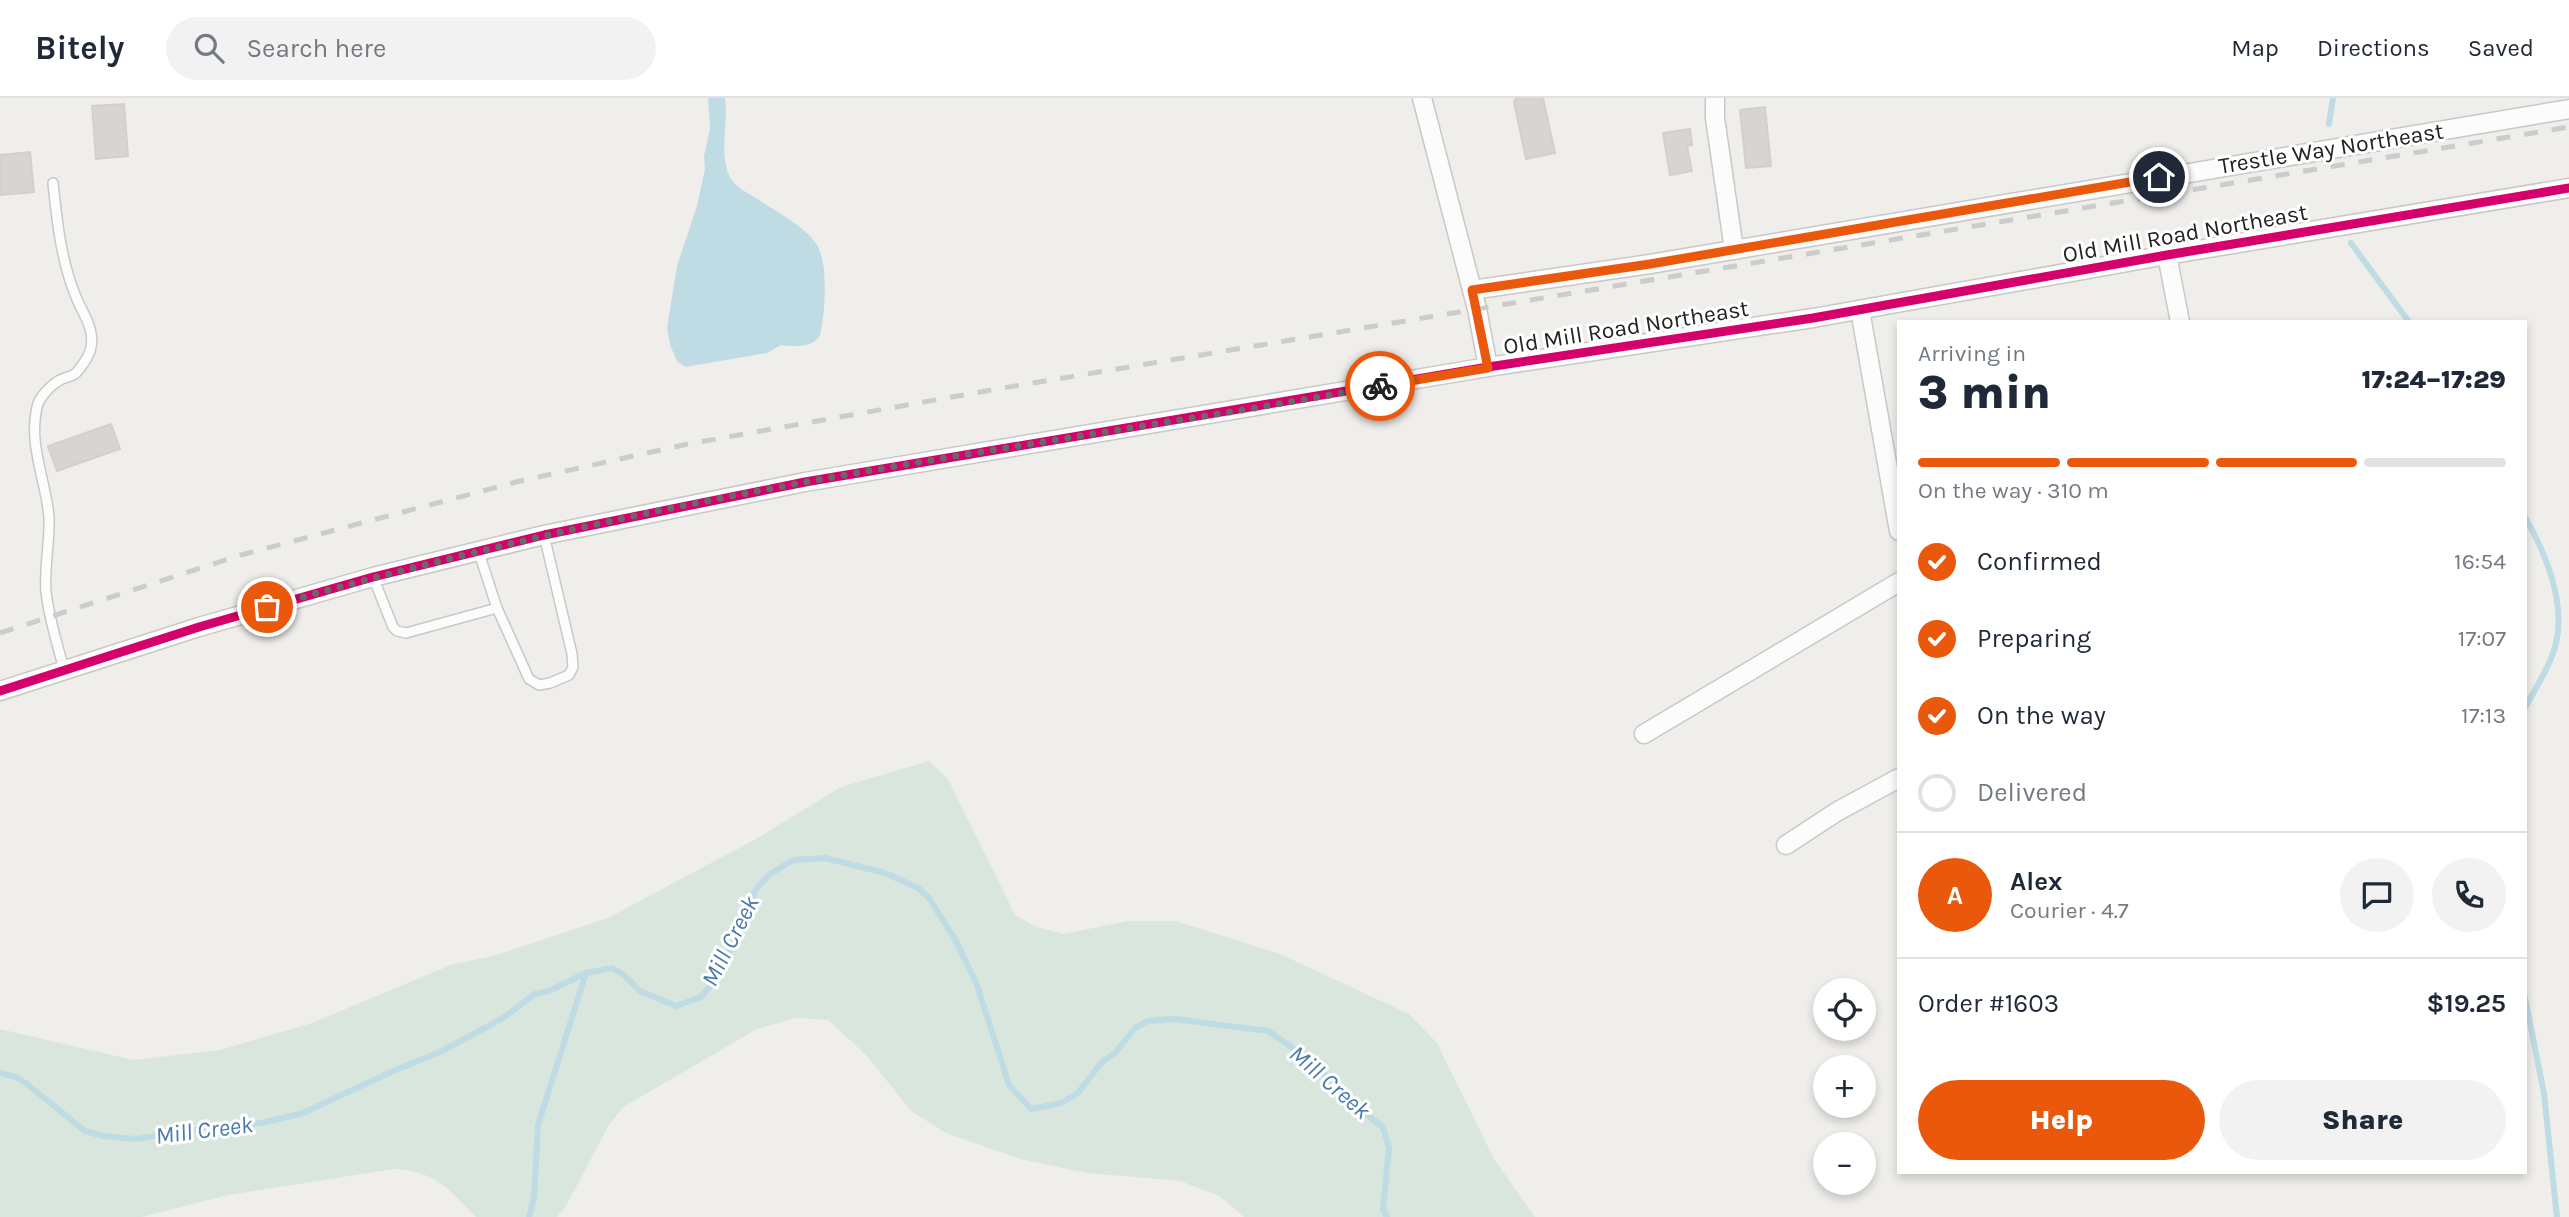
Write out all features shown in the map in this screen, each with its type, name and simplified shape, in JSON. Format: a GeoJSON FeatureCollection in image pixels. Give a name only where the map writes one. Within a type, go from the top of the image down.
{"type":"FeatureCollection","features":[{"type":"Feature","properties":{"kind":"street"},"geometry":{"type":"LineString","coordinates":[[1422,98],[1472,290],[1488,368]]}},
{"type":"Feature","properties":{"kind":"street"},"geometry":{"type":"LineString","coordinates":[[1716,98],[1715,118],[1734,250]]}},
{"type":"Feature","properties":{"kind":"street","name":"Trestle Way Northeast"},"geometry":{"type":"LineString","coordinates":[[1472,290],[1734,250],[2569,109]]}},
{"type":"Feature","properties":{"kind":"street","name":"Old Mill Road Northeast"},"geometry":{"type":"LineString","coordinates":[[0,691],[199,627],[373,577],[544,535],[806,482],[1488,368],[1860,310],[2167,255],[2569,188]]}},
{"type":"Feature","properties":{"kind":"street"},"geometry":{"type":"LineString","coordinates":[[2167,255],[2180,320]]}},
{"type":"Feature","properties":{"kind":"street"},"geometry":{"type":"LineString","coordinates":[[1860,310],[1897,520]]}},
{"type":"Feature","properties":{"kind":"street"},"geometry":{"type":"LineString","coordinates":[[1644,734],[1897,583]]}},
{"type":"Feature","properties":{"kind":"street"},"geometry":{"type":"LineString","coordinates":[[1786,845],[1838,811],[1897,779]]}},
{"type":"Feature","properties":{"kind":"lane"},"geometry":{"type":"LineString","coordinates":[[53,183],[58,234],[64,258],[92,338],[91,348],[83,363],[75,374],[60,380],[48,390],[37,404],[35,418],[36,450],[45,486],[49,519],[46,591],[64,670]]}},
{"type":"Feature","properties":{"kind":"lane"},"geometry":{"type":"LineString","coordinates":[[478,550],[497,608],[529,679],[538,685],[550,683],[569,675],[573,667],[544,535]]}},
{"type":"Feature","properties":{"kind":"lane"},"geometry":{"type":"LineString","coordinates":[[373,577],[397,631],[406,633],[497,608]]}},
{"type":"Feature","properties":{"kind":"shaded area"},"geometry":{"type":"Polygon","coordinates":[[[929,761],[948,779],[1015,915],[1037,927],[1063,934],[1128,921],[1176,921],[1280,954],[1409,1014],[1437,1043],[1494,1159],[1535,1217],[1244,1217],[1219,1196],[1180,1181],[1087,1173],[1020,1159],[946,1133],[911,1111],[867,1056],[828,1020],[796,1018],[757,1029],[625,1106],[610,1123],[566,1206],[557,1217],[476,1217],[440,1183],[421,1174],[394,1169],[228,1195],[142,1217],[0,1217],[0,1029],[133,1060],[220,1050],[312,1023],[453,964],[493,956],[608,918],[754,840],[841,787],[929,761]]]}},
{"type":"Feature","properties":{"kind":"water"},"geometry":{"type":"Polygon","coordinates":[[[708,98],[725,98],[724,148],[730,177],[743,190],[789,219],[815,242],[824,272],[824,311],[821,331],[815,341],[799,346],[781,345],[767,353],[685,367],[677,361],[667,328],[677,266],[697,206],[705,169],[704,156],[710,129],[708,98]]]}},
{"type":"Feature","properties":{"kind":"building"},"geometry":{"type":"Polygon","coordinates":[[[1516,98],[1543,98],[1555,153],[1526,159],[1514,102],[1516,98]]]}},
{"type":"Feature","properties":{"kind":"building"},"geometry":{"type":"Polygon","coordinates":[[[124,104],[128,156],[96,159],[92,106],[124,104]]]}},
{"type":"Feature","properties":{"kind":"building"},"geometry":{"type":"Polygon","coordinates":[[[1765,107],[1771,166],[1746,168],[1740,110],[1765,107]]]}},
{"type":"Feature","properties":{"kind":"building"},"geometry":{"type":"Polygon","coordinates":[[[1690,129],[1692,145],[1687,146],[1692,171],[1670,175],[1663,133],[1690,129]]]}},
{"type":"Feature","properties":{"kind":"building"},"geometry":{"type":"Polygon","coordinates":[[[30,152],[34,192],[0,195],[0,155],[30,152]]]}},
{"type":"Feature","properties":{"kind":"building"},"geometry":{"type":"Polygon","coordinates":[[[111,424],[120,449],[57,471],[48,446],[111,424]]]}},
{"type":"Feature","properties":{"kind":"waterway"},"geometry":{"type":"LineString","coordinates":[[2329,124],[2333,98]]}},
{"type":"Feature","properties":{"kind":"waterway"},"geometry":{"type":"LineString","coordinates":[[2351,243],[2408,320]]}},
{"type":"Feature","properties":{"kind":"waterway"},"geometry":{"type":"LineString","coordinates":[[2527,521],[2552,578],[2558,611],[2556,643],[2551,659],[2527,704]]}},
{"type":"Feature","properties":{"kind":"waterway","name":"Mill Creek"},"geometry":{"type":"LineString","coordinates":[[0,1073],[16,1077],[27,1084],[85,1131],[103,1136],[136,1139],[220,1126],[262,1123],[303,1113],[442,1051],[503,1018],[535,994],[549,991],[586,973],[612,968],[624,975],[640,991],[676,1006],[701,997],[727,957],[756,889],[770,874],[793,860],[825,858],[885,873],[918,888],[929,898],[956,941],[977,985],[1009,1085],[1031,1109],[1061,1103],[1078,1093],[1101,1063],[1116,1052],[1135,1028],[1148,1021],[1175,1019],[1268,1031],[1316,1064],[1346,1099],[1383,1127],[1389,1148],[1383,1209],[1387,1217]]}},
{"type":"Feature","properties":{"kind":"waterway"},"geometry":{"type":"LineString","coordinates":[[529,1217],[534,1198],[538,1125],[586,973]]}},
{"type":"Feature","properties":{"kind":"waterway"},"geometry":{"type":"LineString","coordinates":[[2527,1007],[2544,1094],[2557,1217]]}},
{"type":"Feature","properties":{"kind":"railway"},"geometry":{"type":"LineString","coordinates":[[0,633],[241,555],[520,481],[688,444],[997,389],[2569,127]]}},
{"type":"Feature","properties":{"kind":"cycle path"},"geometry":{"type":"LineString","coordinates":[[0,691],[199,627],[373,577],[544,535],[805,482],[1488,367],[1813,318],[2569,188]]}},
{"type":"Feature","properties":{"kind":"way so far"},"geometry":{"type":"LineString","coordinates":[[267,607],[478,550],[674,508],[806,482],[1380,386]]}},
{"type":"Feature","properties":{"kind":"route"},"geometry":{"type":"LineString","coordinates":[[1380,386],[1488,368],[1472,290],[1650,264],[2159,177]]}}]}
